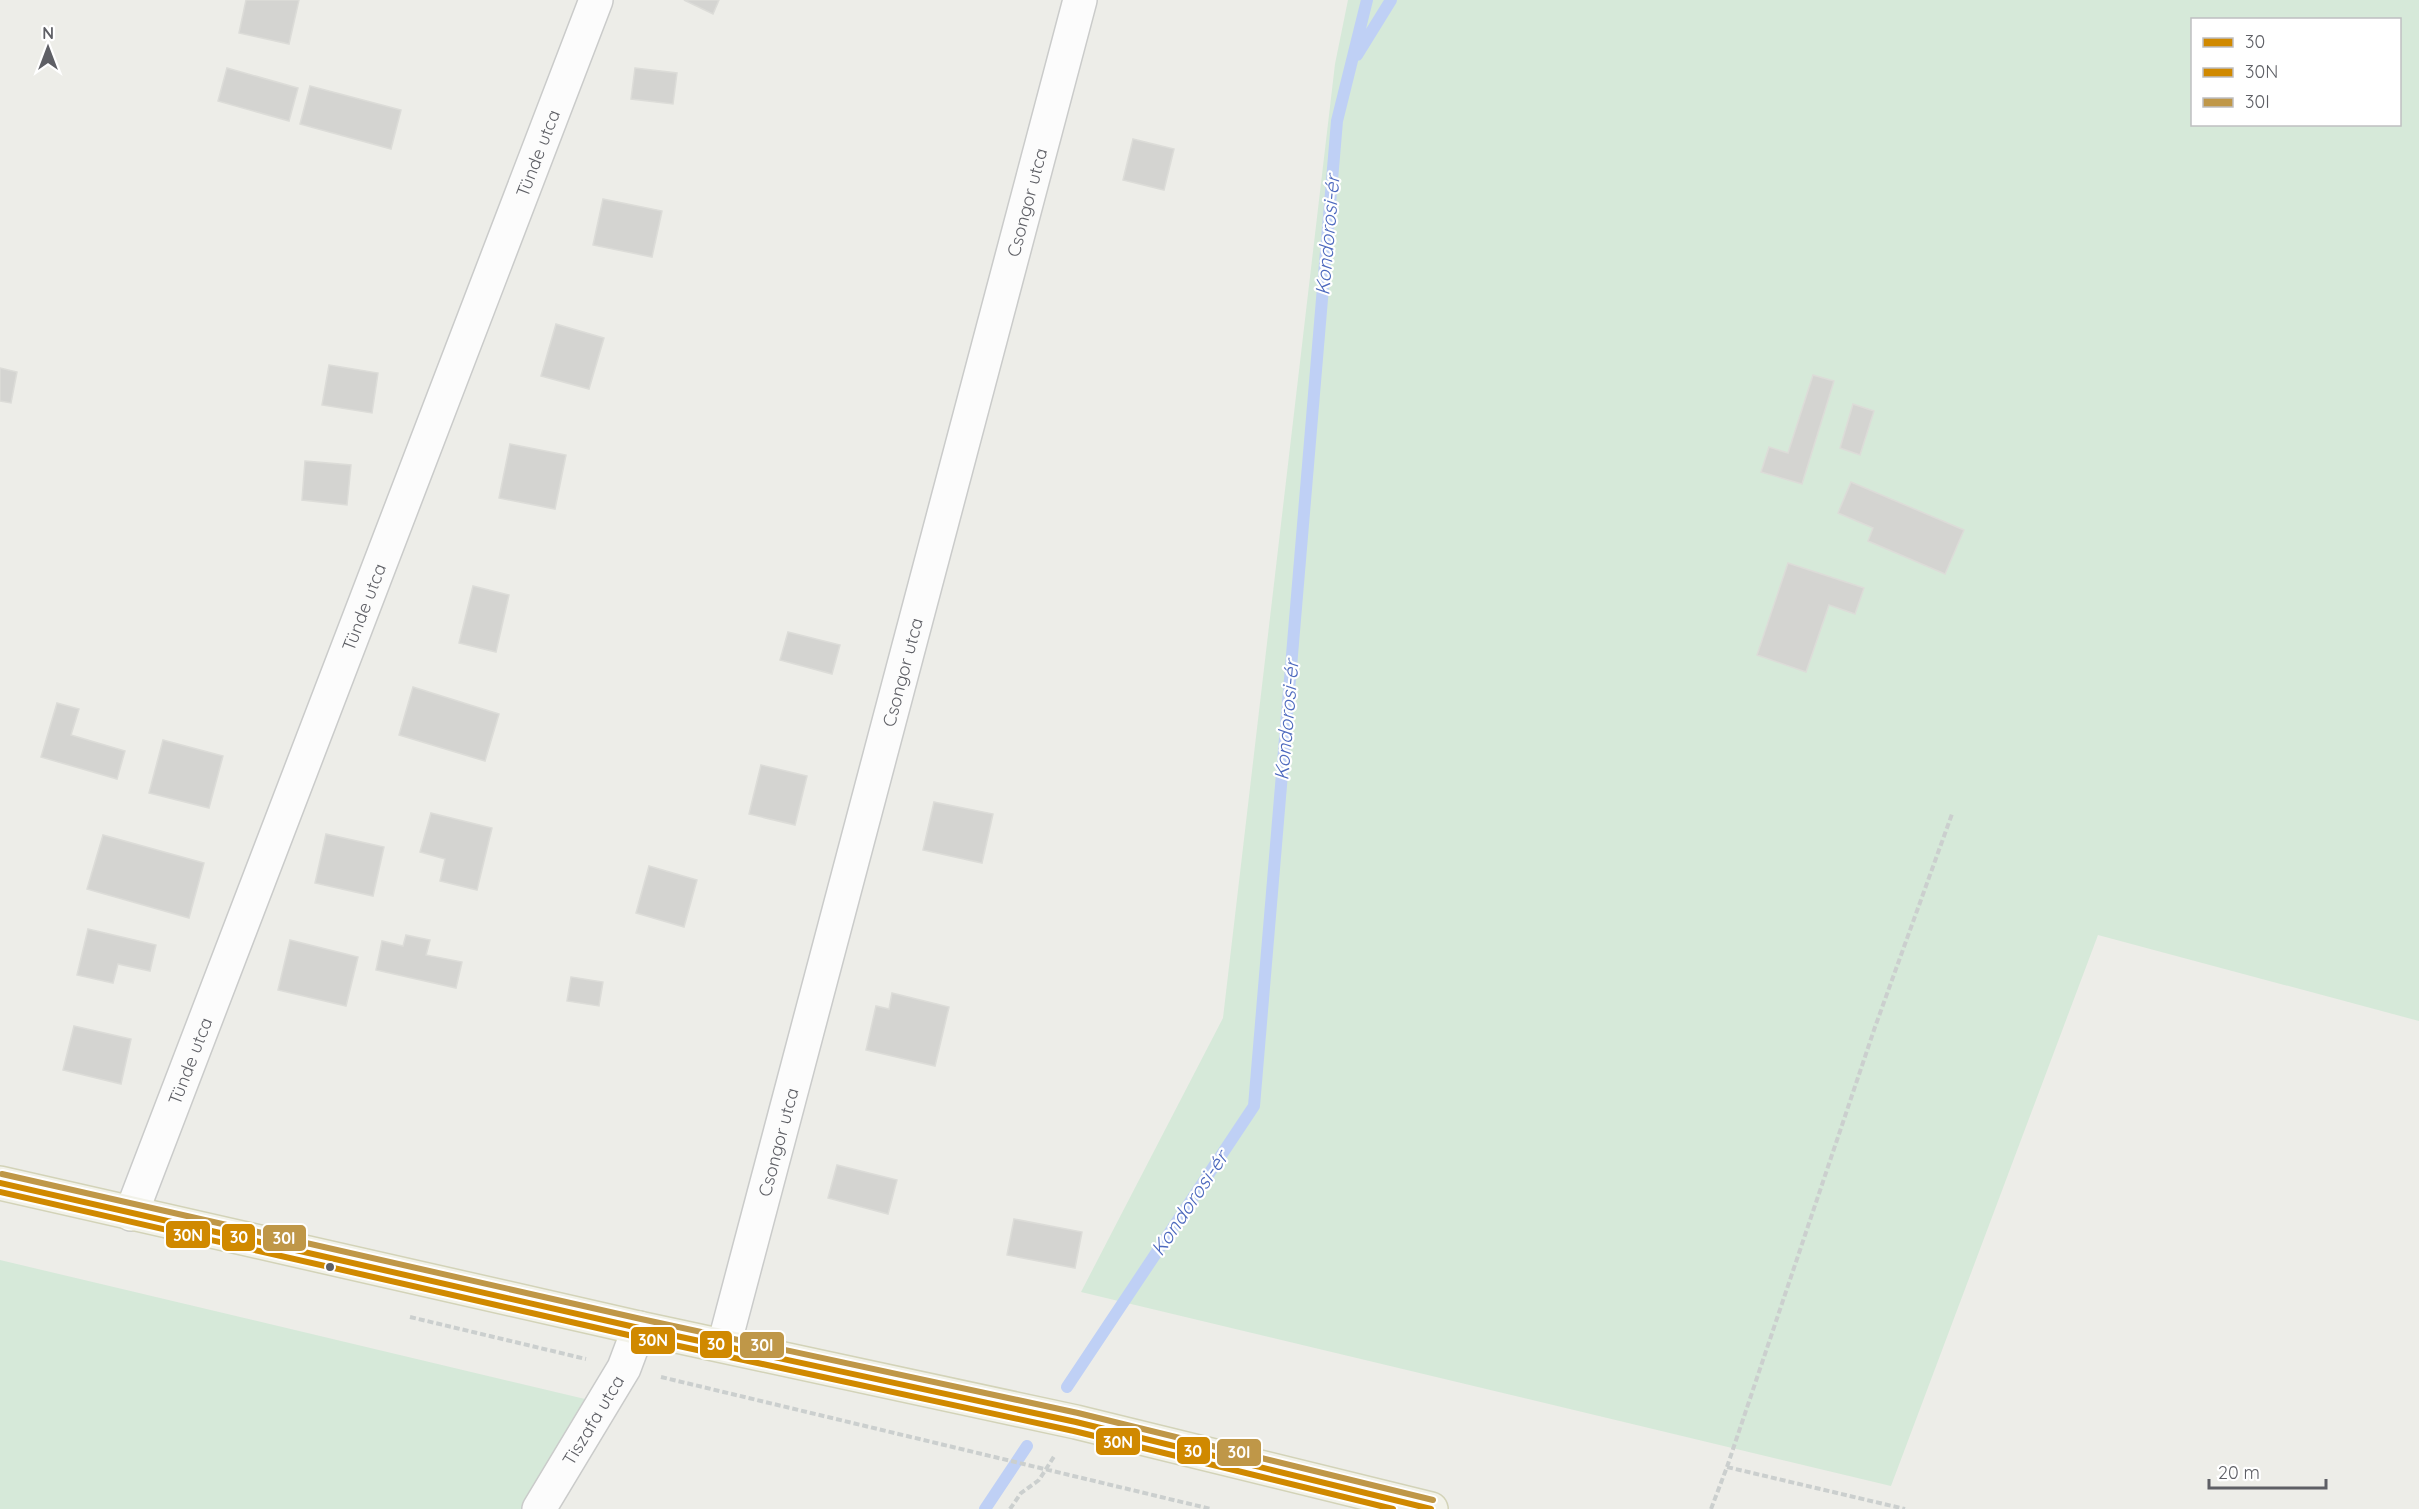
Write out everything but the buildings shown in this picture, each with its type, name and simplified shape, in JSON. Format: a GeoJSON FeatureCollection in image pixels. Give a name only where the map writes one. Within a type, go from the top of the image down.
{"type":"FeatureCollection","features":[{"type":"Feature","properties":{"kind":"main road"},"geometry":{"type":"LineString","coordinates":[[0,1183],[639,1329],[724,1345],[1076,1422],[1431,1509]]}},
{"type":"Feature","properties":{"kind":"street","name":"Tünde utca"},"geometry":{"type":"LineString","coordinates":[[131,1214],[596,0]]}},
{"type":"Feature","properties":{"kind":"street","name":"Csongor utca"},"geometry":{"type":"LineString","coordinates":[[724,1345],[1080,0]]}},
{"type":"Feature","properties":{"kind":"street","name":"Tiszafa utca"},"geometry":{"type":"LineString","coordinates":[[539,1509],[624,1368],[639,1329]]}},
{"type":"Feature","properties":{"kind":"path"},"geometry":{"type":"LineString","coordinates":[[1712,1509],[1871,1038],[1952,814]]}},
{"type":"Feature","properties":{"kind":"path"},"geometry":{"type":"LineString","coordinates":[[405,1316],[998,1456],[1211,1509]]}},
{"type":"Feature","properties":{"kind":"path"},"geometry":{"type":"LineString","coordinates":[[1010,1509],[1021,1493],[1038,1480],[1076,1422]]}},
{"type":"Feature","properties":{"kind":"path"},"geometry":{"type":"LineString","coordinates":[[1727,1467],[1905,1509]]}},
{"type":"Feature","properties":{"kind":"green space"},"geometry":{"type":"Polygon","coordinates":[[[1348,0],[2419,0],[2419,1021],[2098,935],[1891,1486],[1081,1292],[1223,1018],[1335,64],[1348,0]]]}},
{"type":"Feature","properties":{"kind":"green space"},"geometry":{"type":"Polygon","coordinates":[[[0,1260],[585,1399],[523,1509],[0,1509],[0,1260]]]}},
{"type":"Feature","properties":{"kind":"waterway","name":"Kondorosi-ér"},"geometry":{"type":"LineString","coordinates":[[1067,1387],[1254,1106],[1337,121],[1367,0]]}},
{"type":"Feature","properties":{"kind":"waterway"},"geometry":{"type":"LineString","coordinates":[[1357,55],[1391,0]]}},
{"type":"Feature","properties":{"kind":"waterway","name":"Kondorosi-ér"},"geometry":{"type":"LineString","coordinates":[[985,1509],[1027,1446]]}},
{"type":"Feature","properties":{"kind":"transit line","name":"30I"},"geometry":{"type":"LineString","coordinates":[[2,1174],[641,1319],[1078,1413],[1433,1500]]}},
{"type":"Feature","properties":{"kind":"transit line","name":"30"},"geometry":{"type":"LineString","coordinates":[[0,1183],[639,1328],[1076,1422],[1431,1509]]}},
{"type":"Feature","properties":{"kind":"transit line","name":"30N"},"geometry":{"type":"LineString","coordinates":[[0,1192],[637,1337],[1074,1431],[1393,1509]]}}]}
